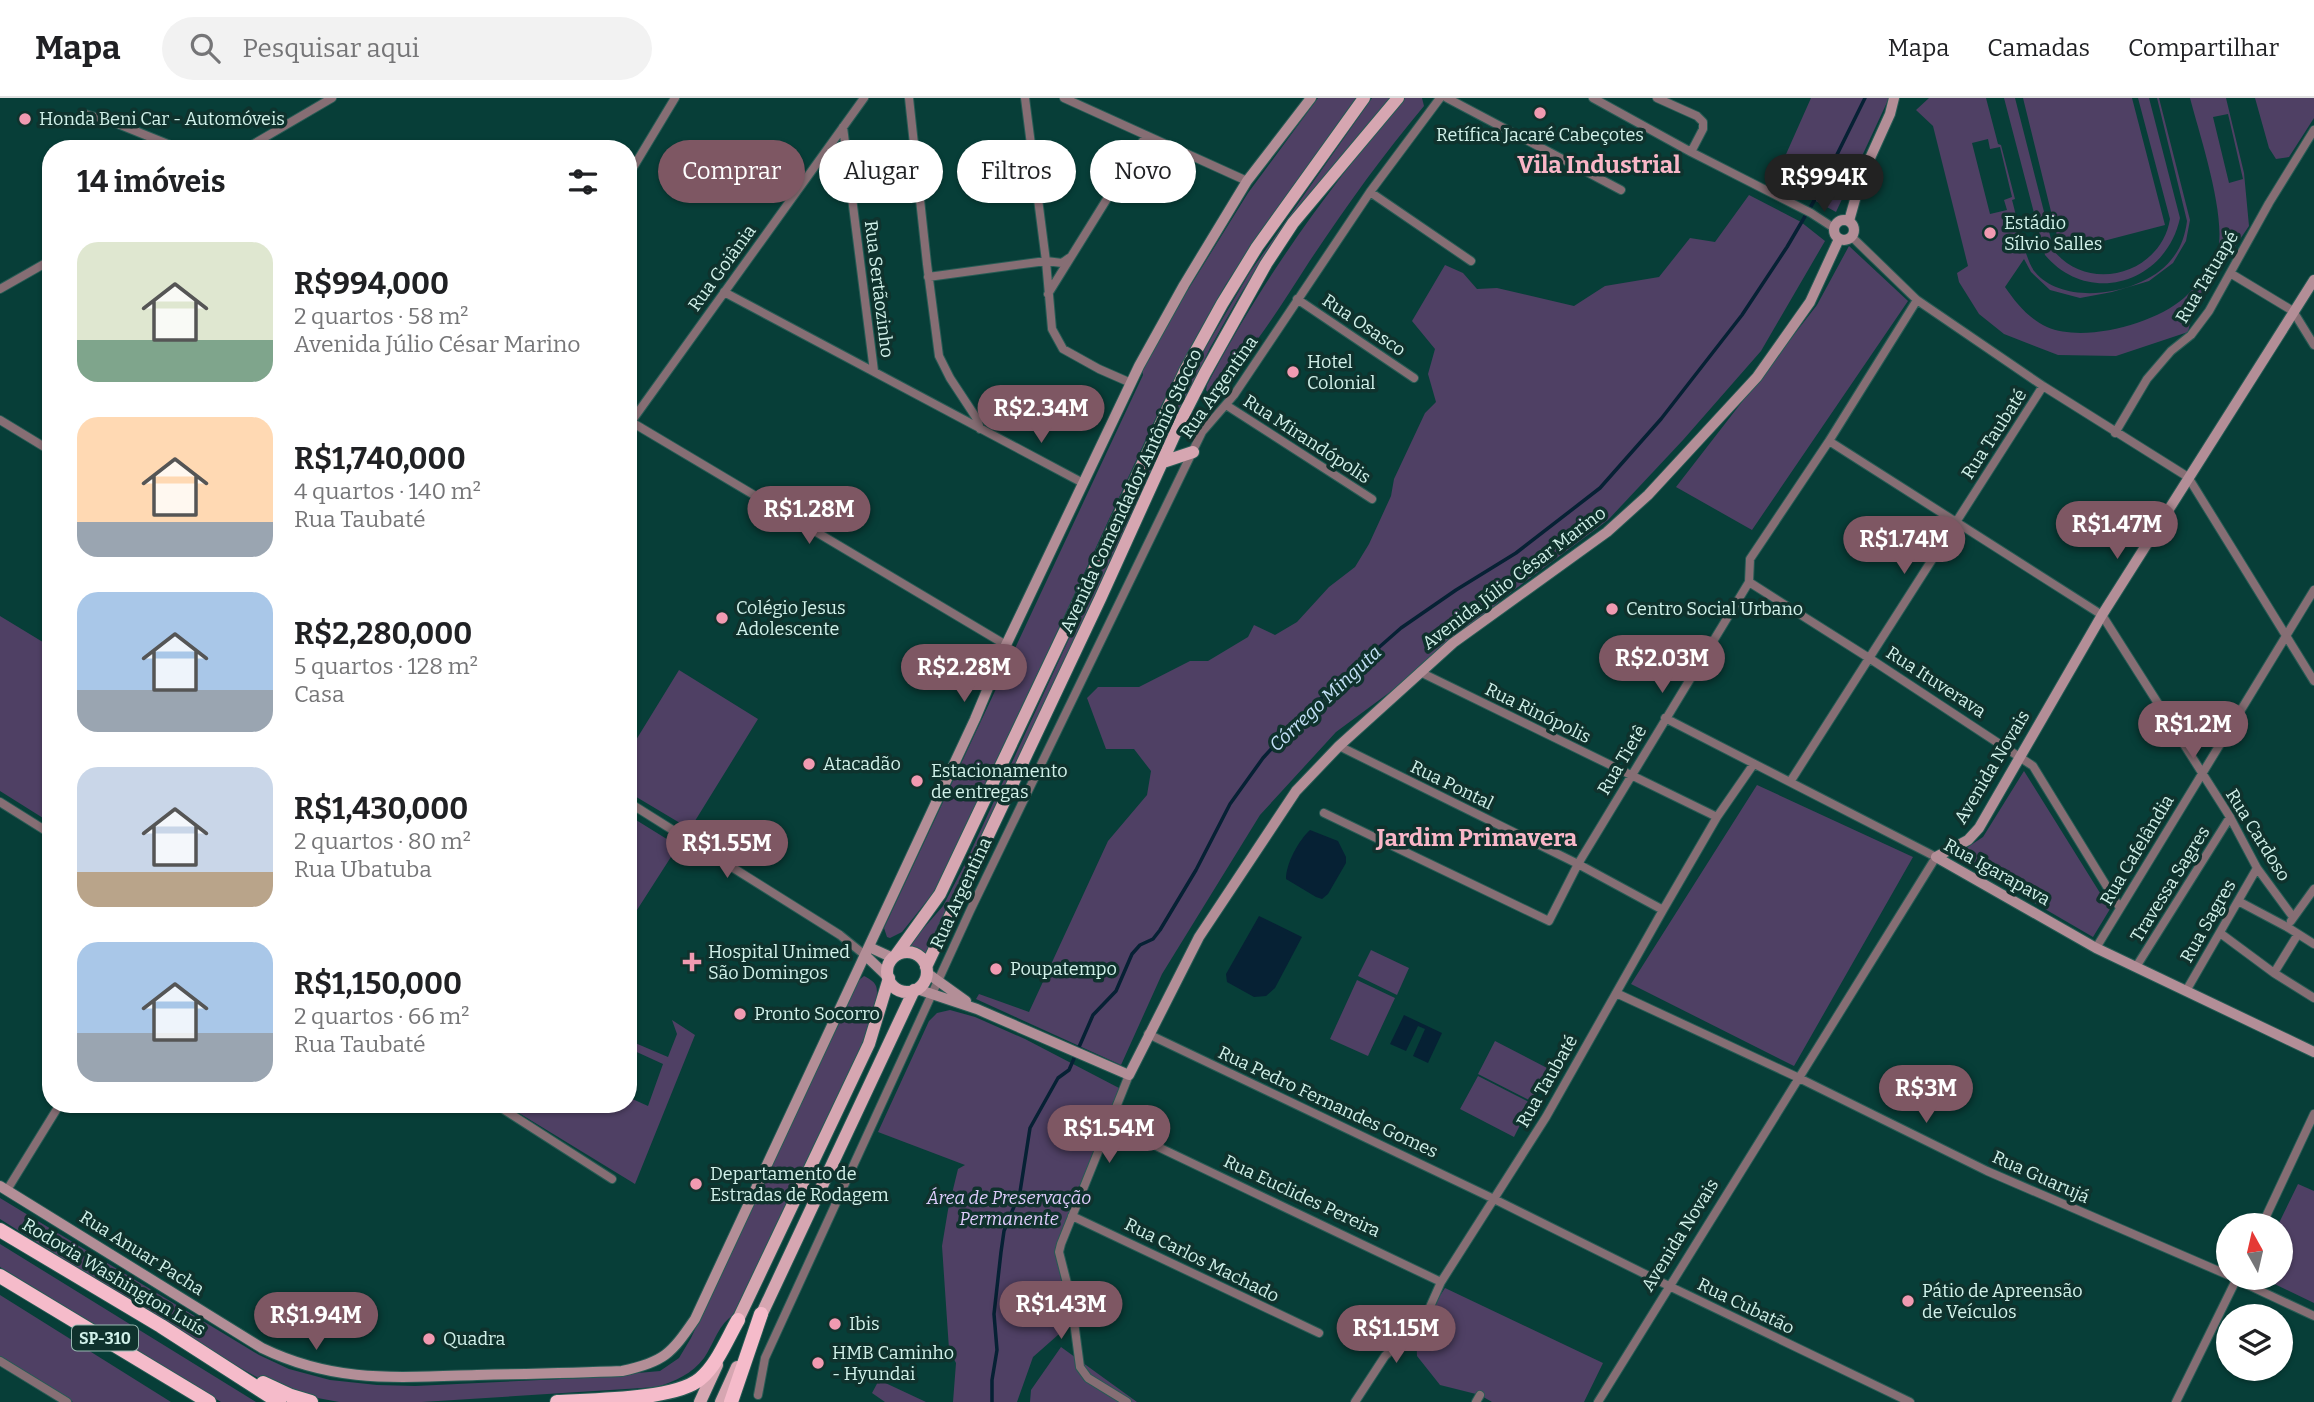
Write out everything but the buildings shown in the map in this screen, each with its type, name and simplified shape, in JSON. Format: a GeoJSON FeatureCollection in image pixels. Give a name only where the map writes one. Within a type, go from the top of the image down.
{"type":"FeatureCollection","features":[{"type":"Feature","properties":{"kind":"highway","name":"Rodovia Washington Luís"},"geometry":{"type":"LineString","coordinates":[[0,1229],[161,1326],[279,1402]]}},
{"type":"Feature","properties":{"kind":"highway","name":"SP-310"},"geometry":{"type":"LineString","coordinates":[[0,1276],[209,1402]]}},
{"type":"Feature","properties":{"kind":"highway"},"geometry":{"type":"LineString","coordinates":[[731,1402],[761,1314]]}},
{"type":"Feature","properties":{"kind":"highway"},"geometry":{"type":"LineString","coordinates":[[557,1402],[627,1397],[685,1388],[700,1379],[712,1365],[738,1320]]}},
{"type":"Feature","properties":{"kind":"highway"},"geometry":{"type":"LineString","coordinates":[[161,1326],[269,1386],[311,1402]]}},
{"type":"Feature","properties":{"kind":"highway"},"geometry":{"type":"LineString","coordinates":[[108,1339],[196,1402]]}},
{"type":"Feature","properties":{"kind":"main road","name":"Avenida Comendador Antônio Stocco"},"geometry":{"type":"LineString","coordinates":[[895,957],[940,894],[1185,372],[1222,304],[1272,225],[1364,98]]}},
{"type":"Feature","properties":{"kind":"main road","name":"Avenida Comendador Antônio Stocco"},"geometry":{"type":"LineString","coordinates":[[927,970],[1188,405],[1266,264],[1293,223],[1398,98]]}},
{"type":"Feature","properties":{"kind":"main road"},"geometry":{"type":"LineString","coordinates":[[1163,462],[1193,452]]}},
{"type":"Feature","properties":{"kind":"main road"},"geometry":{"type":"LineString","coordinates":[[700,1402],[869,1044],[889,978],[888,967],[895,957],[912,953],[921,958],[927,970],[924,982],[916,989],[721,1402]]}},
{"type":"Feature","properties":{"kind":"main road"},"geometry":{"type":"LineString","coordinates":[[889,978],[894,986],[901,990],[916,989]]}},
{"type":"Feature","properties":{"kind":"street"},"geometry":{"type":"LineString","coordinates":[[260,140],[332,98]]}},
{"type":"Feature","properties":{"kind":"street"},"geometry":{"type":"LineString","coordinates":[[637,161],[675,98]]}},
{"type":"Feature","properties":{"kind":"street","name":"Rua Goiânia"},"geometry":{"type":"LineString","coordinates":[[637,410],[864,98]]}},
{"type":"Feature","properties":{"kind":"street"},"geometry":{"type":"LineString","coordinates":[[909,98],[939,356],[950,378],[978,419],[980,429]]}},
{"type":"Feature","properties":{"kind":"street"},"geometry":{"type":"LineString","coordinates":[[1025,98],[1052,329],[1063,349],[1131,383]]}},
{"type":"Feature","properties":{"kind":"street"},"geometry":{"type":"LineString","coordinates":[[1064,98],[1247,181]]}},
{"type":"Feature","properties":{"kind":"street"},"geometry":{"type":"LineString","coordinates":[[867,952],[975,719],[1006,645],[1131,383],[1184,285],[1247,181],[1311,98]]}},
{"type":"Feature","properties":{"kind":"street","name":"Rua Argentina"},"geometry":{"type":"LineString","coordinates":[[758,1395],[765,1358],[937,982],[1202,432],[1234,395],[1370,192],[1440,98]]}},
{"type":"Feature","properties":{"kind":"street"},"geometry":{"type":"LineString","coordinates":[[1447,98],[1621,190]]}},
{"type":"Feature","properties":{"kind":"street"},"geometry":{"type":"LineString","coordinates":[[1593,98],[1807,211],[1834,228]]}},
{"type":"Feature","properties":{"kind":"street"},"geometry":{"type":"LineString","coordinates":[[1657,98],[1697,116],[1703,122],[1703,129],[1691,152]]}},
{"type":"Feature","properties":{"kind":"street"},"geometry":{"type":"LineString","coordinates":[[1849,221],[1861,178],[1890,114],[1894,98]]}},
{"type":"Feature","properties":{"kind":"street"},"geometry":{"type":"LineString","coordinates":[[82,113],[158,140]]}},
{"type":"Feature","properties":{"kind":"street","name":"Rua Sertãozinho"},"geometry":{"type":"LineString","coordinates":[[843,127],[874,371]]}},
{"type":"Feature","properties":{"kind":"street","name":"Rua Tatuapé"},"geometry":{"type":"LineString","coordinates":[[2115,433],[2147,379],[2171,351],[2191,335],[2203,319],[2314,130]]}},
{"type":"Feature","properties":{"kind":"street"},"geometry":{"type":"LineString","coordinates":[[1048,295],[1146,136]]}},
{"type":"Feature","properties":{"kind":"street"},"geometry":{"type":"LineString","coordinates":[[1370,192],[1471,261]]}},
{"type":"Feature","properties":{"kind":"street"},"geometry":{"type":"LineString","coordinates":[[1849,221],[1840,221],[1834,228],[1834,233],[1844,241],[1852,237]]}},
{"type":"Feature","properties":{"kind":"street"},"geometry":{"type":"LineString","coordinates":[[1849,221],[1854,228],[1852,237]]}},
{"type":"Feature","properties":{"kind":"street"},"geometry":{"type":"LineString","coordinates":[[1852,237],[1917,300],[2043,386],[2188,477],[2314,681]]}},
{"type":"Feature","properties":{"kind":"street","name":"Avenida Júlio César Marino"},"geometry":{"type":"LineString","coordinates":[[1127,1402],[1088,1378],[1080,1367],[1071,1299],[1059,1252],[1129,1075],[1199,937],[1296,791],[1339,746],[1453,643],[1607,532],[1648,495],[1757,377],[1810,302],[1839,239]]}},
{"type":"Feature","properties":{"kind":"street"},"geometry":{"type":"LineString","coordinates":[[928,277],[1046,261],[1062,263],[1071,256]]}},
{"type":"Feature","properties":{"kind":"street"},"geometry":{"type":"LineString","coordinates":[[0,289],[42,265]]}},
{"type":"Feature","properties":{"kind":"street"},"geometry":{"type":"LineString","coordinates":[[2230,273],[2293,311],[2314,345]]}},
{"type":"Feature","properties":{"kind":"street","name":"Avenida Novais"},"geometry":{"type":"LineString","coordinates":[[1598,1402],[1936,857],[1968,840],[1979,828],[2102,615],[2314,280]]}},
{"type":"Feature","properties":{"kind":"street"},"geometry":{"type":"LineString","coordinates":[[724,292],[1083,483]]}},
{"type":"Feature","properties":{"kind":"street","name":"Rua Osasco"},"geometry":{"type":"LineString","coordinates":[[1297,299],[1414,378]]}},
{"type":"Feature","properties":{"kind":"street","name":"Rua Tietê"},"geometry":{"type":"LineString","coordinates":[[1324,813],[1549,921],[1578,864],[1749,582],[1750,559],[1829,441],[1917,300]]}},
{"type":"Feature","properties":{"kind":"street","name":"Rua Taubaté"},"geometry":{"type":"LineString","coordinates":[[1790,782],[2043,386]]}},
{"type":"Feature","properties":{"kind":"street","name":"Rua Mirandópolis"},"geometry":{"type":"LineString","coordinates":[[1226,405],[1372,499]]}},
{"type":"Feature","properties":{"kind":"street"},"geometry":{"type":"LineString","coordinates":[[0,420],[42,446]]}},
{"type":"Feature","properties":{"kind":"street"},"geometry":{"type":"LineString","coordinates":[[637,426],[1006,645]]}},
{"type":"Feature","properties":{"kind":"street","name":"Rua Cardoso"},"geometry":{"type":"LineString","coordinates":[[1829,441],[2102,615],[2230,817],[2257,868],[2293,917]]}},
{"type":"Feature","properties":{"kind":"street","name":"Rua Ituverava"},"geometry":{"type":"LineString","coordinates":[[1749,582],[2033,766],[2120,908]]}},
{"type":"Feature","properties":{"kind":"street","name":"Rua Cafelândia"},"geometry":{"type":"LineString","coordinates":[[2096,948],[2314,590]]}},
{"type":"Feature","properties":{"kind":"street","name":"Rua Rinópolis"},"geometry":{"type":"LineString","coordinates":[[1420,672],[1717,817]]}},
{"type":"Feature","properties":{"kind":"street","name":"Rua Igarapava"},"geometry":{"type":"LineString","coordinates":[[1665,718],[1936,857],[2096,948],[2314,1052]]}},
{"type":"Feature","properties":{"kind":"street","name":"Rua Pontal"},"geometry":{"type":"LineString","coordinates":[[1339,746],[1578,864],[1663,910]]}},
{"type":"Feature","properties":{"kind":"street","name":"Rua Taubaté"},"geometry":{"type":"LineString","coordinates":[[1355,1402],[1385,1356],[1425,1318],[1441,1282],[1546,1117],[1717,817],[1753,765]]}},
{"type":"Feature","properties":{"kind":"street"},"geometry":{"type":"LineString","coordinates":[[0,802],[42,828]]}},
{"type":"Feature","properties":{"kind":"street"},"geometry":{"type":"LineString","coordinates":[[637,808],[867,952],[889,978]]}},
{"type":"Feature","properties":{"kind":"street","name":"Travessa Sagres"},"geometry":{"type":"LineString","coordinates":[[2136,967],[2230,817]]}},
{"type":"Feature","properties":{"kind":"street","name":"Rua Sagres"},"geometry":{"type":"LineString","coordinates":[[2186,991],[2257,868]]}},
{"type":"Feature","properties":{"kind":"street"},"geometry":{"type":"LineString","coordinates":[[2287,927],[2314,889]]}},
{"type":"Feature","properties":{"kind":"street"},"geometry":{"type":"LineString","coordinates":[[2238,901],[2314,944]]}},
{"type":"Feature","properties":{"kind":"street"},"geometry":{"type":"LineString","coordinates":[[2220,933],[2274,974],[2314,998]]}},
{"type":"Feature","properties":{"kind":"street"},"geometry":{"type":"LineString","coordinates":[[2274,974],[2298,934]]}},
{"type":"Feature","properties":{"kind":"street"},"geometry":{"type":"LineString","coordinates":[[867,952],[895,957]]}},
{"type":"Feature","properties":{"kind":"street","name":"Rua Anuar Pacha"},"geometry":{"type":"LineString","coordinates":[[4,1188],[265,1349],[330,1372],[372,1377],[622,1371],[646,1365],[663,1358],[676,1348],[695,1319],[867,952]]}},
{"type":"Feature","properties":{"kind":"street"},"geometry":{"type":"LineString","coordinates":[[927,970],[937,982],[977,1009]]}},
{"type":"Feature","properties":{"kind":"street"},"geometry":{"type":"LineString","coordinates":[[916,989],[977,1009],[1129,1075]]}},
{"type":"Feature","properties":{"kind":"street","name":"Rua Guarujá"},"geometry":{"type":"LineString","coordinates":[[1616,993],[1799,1078],[1987,1171],[2216,1270]]}},
{"type":"Feature","properties":{"kind":"street","name":"Rua Pedro Fernandes Gomes"},"geometry":{"type":"LineString","coordinates":[[1148,1034],[1494,1199]]}},
{"type":"Feature","properties":{"kind":"street"},"geometry":{"type":"LineString","coordinates":[[4,1188],[54,1113]]}},
{"type":"Feature","properties":{"kind":"street"},"geometry":{"type":"LineString","coordinates":[[509,1113],[612,1179]]}},
{"type":"Feature","properties":{"kind":"street"},"geometry":{"type":"LineString","coordinates":[[2268,1213],[2314,1114]]}},
{"type":"Feature","properties":{"kind":"street","name":"Rua Euclides Pereira"},"geometry":{"type":"LineString","coordinates":[[1110,1124],[1441,1282]]}},
{"type":"Feature","properties":{"kind":"street","name":"Rua Cubatão"},"geometry":{"type":"LineString","coordinates":[[1494,1199],[1910,1402]]}},
{"type":"Feature","properties":{"kind":"street","name":"Rua Carlos Machado"},"geometry":{"type":"LineString","coordinates":[[1072,1216],[1319,1334]]}},
{"type":"Feature","properties":{"kind":"street"},"geometry":{"type":"LineString","coordinates":[[2176,1402],[2227,1290]]}},
{"type":"Feature","properties":{"kind":"street","name":"Rua Guarujá"},"geometry":{"type":"LineString","coordinates":[[2260,1290],[2314,1316]]}},
{"type":"Feature","properties":{"kind":"street"},"geometry":{"type":"LineString","coordinates":[[0,1361],[67,1402]]}},
{"type":"Feature","properties":{"kind":"green space"},"geometry":{"type":"Polygon","coordinates":[[[1318,98],[1356,98],[1226,284],[1199,332],[1163,402],[975,810],[934,892],[902,932],[887,937],[884,928],[1143,375],[1142,370],[1248,193],[1318,98]]]}},
{"type":"Feature","properties":{"kind":"green space"},"geometry":{"type":"Polygon","coordinates":[[[1372,98],[1392,98],[1338,160],[1287,225],[1250,279],[1210,348],[927,957],[909,945],[943,906],[965,864],[1196,364],[1250,272],[1372,98]]]}},
{"type":"Feature","properties":{"kind":"green space"},"geometry":{"type":"Polygon","coordinates":[[[1405,98],[1422,98],[1424,106],[1350,202],[1251,349],[1211,397],[1206,390],[1207,385],[1274,271],[1323,201],[1405,98]]]}},
{"type":"Feature","properties":{"kind":"green space"},"geometry":{"type":"Polygon","coordinates":[[[1811,98],[1889,98],[1836,212],[1775,179],[1811,98]]]}},
{"type":"Feature","properties":{"kind":"green space","name":"Estádio Sílvio Salles"},"geometry":{"type":"Polygon","coordinates":[[[1929,98],[1986,98],[1998,144],[2001,145],[2015,199],[2012,200],[2031,266],[2048,283],[2065,290],[2084,293],[2124,288],[2143,281],[2159,272],[2171,260],[2184,237],[2187,221],[2159,98],[2190,220],[2186,241],[2173,263],[2149,281],[2112,292],[2080,298],[2050,290],[2031,272],[2024,259],[2005,287],[2023,310],[2047,327],[2080,333],[2099,332],[2155,316],[2187,295],[2214,260],[2220,235],[2218,216],[2211,175],[2190,98],[2226,98],[2244,173],[2249,226],[2194,307],[2188,332],[2116,356],[2058,355],[2004,334],[1979,314],[1959,282],[1957,273],[1968,266],[1933,126],[1916,110],[1929,98]],[[2228,114],[2213,117],[2229,183],[2243,179],[2228,114]],[[1988,139],[1972,143],[1990,214],[2007,210],[2004,200],[2012,197],[2000,147],[1990,149],[1988,139]]]}},
{"type":"Feature","properties":{"kind":"green space"},"geometry":{"type":"Polygon","coordinates":[[[2004,98],[2015,98],[2054,251],[2069,264],[2086,272],[2104,274],[2122,272],[2139,265],[2153,253],[2164,238],[2170,219],[2138,98],[2149,98],[2180,218],[2172,240],[2159,259],[2143,272],[2124,280],[2103,283],[2083,280],[2063,271],[2045,255],[2004,98]]]}},
{"type":"Feature","properties":{"kind":"green space"},"geometry":{"type":"Polygon","coordinates":[[[2023,98],[2132,98],[2165,225],[2061,252],[2023,98]]]}},
{"type":"Feature","properties":{"kind":"green space"},"geometry":{"type":"Polygon","coordinates":[[[2255,98],[2314,98],[2314,118],[2289,157],[2276,159],[2269,148],[2255,98]]]}},
{"type":"Feature","properties":{"kind":"green space"},"geometry":{"type":"Polygon","coordinates":[[[1749,195],[1801,222],[1825,241],[1761,351],[1608,520],[1502,599],[1432,661],[1336,732],[1260,815],[1162,974],[1121,1065],[976,999],[979,994],[1029,1012],[1108,841],[1147,795],[1151,771],[1134,749],[1106,749],[1087,698],[1098,687],[1139,687],[1190,661],[1208,661],[1248,637],[1254,625],[1275,635],[1297,622],[1329,587],[1355,567],[1391,496],[1394,479],[1425,413],[1436,402],[1428,374],[1435,349],[1412,321],[1445,265],[1463,273],[1477,289],[1497,288],[1574,306],[1605,286],[1659,277],[1690,238],[1715,242],[1749,195]]]}},
{"type":"Feature","properties":{"kind":"green space"},"geometry":{"type":"Polygon","coordinates":[[[1849,246],[1908,301],[1752,530],[1676,487],[1817,305],[1849,246]]]}},
{"type":"Feature","properties":{"kind":"green space"},"geometry":{"type":"Polygon","coordinates":[[[0,616],[42,642],[42,817],[0,791],[0,616]]]}},
{"type":"Feature","properties":{"kind":"green space"},"geometry":{"type":"Polygon","coordinates":[[[679,670],[758,719],[690,829],[637,797],[637,738],[679,670]]]}},
{"type":"Feature","properties":{"kind":"green space"},"geometry":{"type":"Polygon","coordinates":[[[2024,771],[2110,909],[2093,937],[1954,856],[1983,837],[2024,771]]]}},
{"type":"Feature","properties":{"kind":"green space"},"geometry":{"type":"Polygon","coordinates":[[[1757,785],[1913,857],[1794,1066],[1631,984],[1757,785]]]}},
{"type":"Feature","properties":{"kind":"green space"},"geometry":{"type":"Polygon","coordinates":[[[637,821],[678,846],[637,910],[637,821]]]}},
{"type":"Feature","properties":{"kind":"green space"},"geometry":{"type":"Polygon","coordinates":[[[1371,950],[1409,968],[1397,995],[1358,976],[1371,950]]]}},
{"type":"Feature","properties":{"kind":"green space"},"geometry":{"type":"Polygon","coordinates":[[[864,976],[875,984],[877,994],[864,1041],[735,1314],[717,1334],[704,1358],[689,1373],[657,1387],[422,1402],[339,1402],[291,1393],[267,1383],[192,1340],[0,1219],[0,1198],[259,1355],[289,1369],[330,1380],[415,1386],[583,1378],[660,1371],[679,1358],[691,1338],[858,981],[864,976]]]}},
{"type":"Feature","properties":{"kind":"green space"},"geometry":{"type":"Polygon","coordinates":[[[1357,980],[1395,998],[1368,1056],[1330,1039],[1357,980]]]}},
{"type":"Feature","properties":{"kind":"green space","name":"Área de Preservação Permanente"},"geometry":{"type":"Polygon","coordinates":[[[950,1010],[975,1017],[1025,1039],[1119,1088],[1057,1247],[1067,1327],[1033,1357],[1017,1402],[953,1402],[956,1363],[949,1349],[942,1246],[958,1169],[965,1165],[878,1132],[929,1021],[937,1013],[950,1010]]]}},
{"type":"Feature","properties":{"kind":"green space"},"geometry":{"type":"Polygon","coordinates":[[[672,1020],[695,1035],[635,1184],[519,1113],[637,1113],[637,1101],[648,1106],[663,1064],[637,1052],[637,1044],[668,1057],[677,1034],[672,1020]]]}},
{"type":"Feature","properties":{"kind":"green space"},"geometry":{"type":"Polygon","coordinates":[[[1495,1041],[1549,1069],[1531,1101],[1478,1074],[1495,1041]]]}},
{"type":"Feature","properties":{"kind":"green space"},"geometry":{"type":"Polygon","coordinates":[[[1478,1076],[1531,1103],[1514,1137],[1460,1109],[1478,1076]]]}},
{"type":"Feature","properties":{"kind":"green space"},"geometry":{"type":"Polygon","coordinates":[[[2298,1184],[2314,1191],[2314,1303],[2287,1290],[2293,1290],[2293,1213],[2284,1213],[2298,1184]]]}},
{"type":"Feature","properties":{"kind":"green space"},"geometry":{"type":"Polygon","coordinates":[[[0,1244],[256,1402],[221,1402],[0,1267],[0,1244]]]}},
{"type":"Feature","properties":{"kind":"green space"},"geometry":{"type":"Polygon","coordinates":[[[1445,1288],[1603,1363],[1584,1402],[1492,1402],[1480,1395],[1440,1385],[1417,1356],[1416,1333],[1445,1288]]]}},
{"type":"Feature","properties":{"kind":"green space"},"geometry":{"type":"Polygon","coordinates":[[[0,1295],[171,1402],[73,1402],[0,1356],[0,1295]]]}},
{"type":"Feature","properties":{"kind":"green space"},"geometry":{"type":"Polygon","coordinates":[[[1061,1347],[1137,1402],[1030,1402],[1031,1390],[1061,1347]]]}},
{"type":"Feature","properties":{"kind":"green space"},"geometry":{"type":"Polygon","coordinates":[[[879,1380],[926,1402],[885,1402],[872,1393],[879,1380]]]}},
{"type":"Feature","properties":{"kind":"water"},"geometry":{"type":"Polygon","coordinates":[[[1310,830],[1338,841],[1346,857],[1346,863],[1328,894],[1322,899],[1286,879],[1294,852],[1310,830]]]}},
{"type":"Feature","properties":{"kind":"water"},"geometry":{"type":"Polygon","coordinates":[[[1259,916],[1302,937],[1275,988],[1266,996],[1254,997],[1227,982],[1226,974],[1259,916]]]}},
{"type":"Feature","properties":{"kind":"water"},"geometry":{"type":"Polygon","coordinates":[[[1404,1015],[1442,1033],[1428,1063],[1413,1056],[1425,1029],[1418,1026],[1406,1051],[1390,1044],[1404,1015]]]}},
{"type":"Feature","properties":{"kind":"waterway","name":"Córrego Minguta"},"geometry":{"type":"LineString","coordinates":[[992,1402],[992,1380],[997,1350],[994,1314],[1001,1252],[1004,1231],[1020,1192],[1030,1128],[1058,1078],[1069,1070],[1093,1015],[1116,991],[1132,954],[1140,945],[1153,939],[1160,930],[1196,870],[1230,804],[1263,758],[1302,715],[1401,628],[1516,553],[1600,488],[1661,419],[1742,315],[1814,201],[1865,98]]}},
{"type":"Feature","properties":{"kind":"place","name":"Retífica Jacaré Cabeçotes"},"geometry":{"type":"Point","coordinates":[1540,113]}},
{"type":"Feature","properties":{"kind":"place","name":"Honda Beni Car - Automóveis"},"geometry":{"type":"Point","coordinates":[25,119]}},
{"type":"Feature","properties":{"kind":"place","name":"Estádio Sílvio Salles"},"geometry":{"type":"Point","coordinates":[1990,233]}},
{"type":"Feature","properties":{"kind":"place","name":"Hotel Colonial"},"geometry":{"type":"Point","coordinates":[1293,372]}},
{"type":"Feature","properties":{"kind":"place","name":"Centro Social Urbano"},"geometry":{"type":"Point","coordinates":[1612,609]}},
{"type":"Feature","properties":{"kind":"place","name":"Colégio Jesus Adolescente"},"geometry":{"type":"Point","coordinates":[722,618]}},
{"type":"Feature","properties":{"kind":"place","name":"Atacadão"},"geometry":{"type":"Point","coordinates":[809,764]}},
{"type":"Feature","properties":{"kind":"place","name":"Estacionamento de entregas"},"geometry":{"type":"Point","coordinates":[917,781]}},
{"type":"Feature","properties":{"kind":"place","name":"Hospital Unimed São Domingos"},"geometry":{"type":"Point","coordinates":[692,962]}},
{"type":"Feature","properties":{"kind":"place","name":"Poupatempo"},"geometry":{"type":"Point","coordinates":[996,969]}},
{"type":"Feature","properties":{"kind":"place","name":"Pronto Socorro"},"geometry":{"type":"Point","coordinates":[740,1014]}},
{"type":"Feature","properties":{"kind":"place","name":"Departamento de Estradas de Rodagem"},"geometry":{"type":"Point","coordinates":[696,1184]}},
{"type":"Feature","properties":{"kind":"place","name":"Pátio de Apreensão de Veículos"},"geometry":{"type":"Point","coordinates":[1908,1301]}},
{"type":"Feature","properties":{"kind":"place","name":"Ibis"},"geometry":{"type":"Point","coordinates":[835,1324]}},
{"type":"Feature","properties":{"kind":"place","name":"Quadra"},"geometry":{"type":"Point","coordinates":[429,1339]}},
{"type":"Feature","properties":{"kind":"place","name":"HMB Caminho - Hyundai"},"geometry":{"type":"Point","coordinates":[818,1363]}},
{"type":"Feature","properties":{"kind":"district","name":"Vila Industrial"},"geometry":{"type":"Point","coordinates":[1599,165]}},
{"type":"Feature","properties":{"kind":"district","name":"Jardim Primavera"},"geometry":{"type":"Point","coordinates":[1477,838]}}]}
